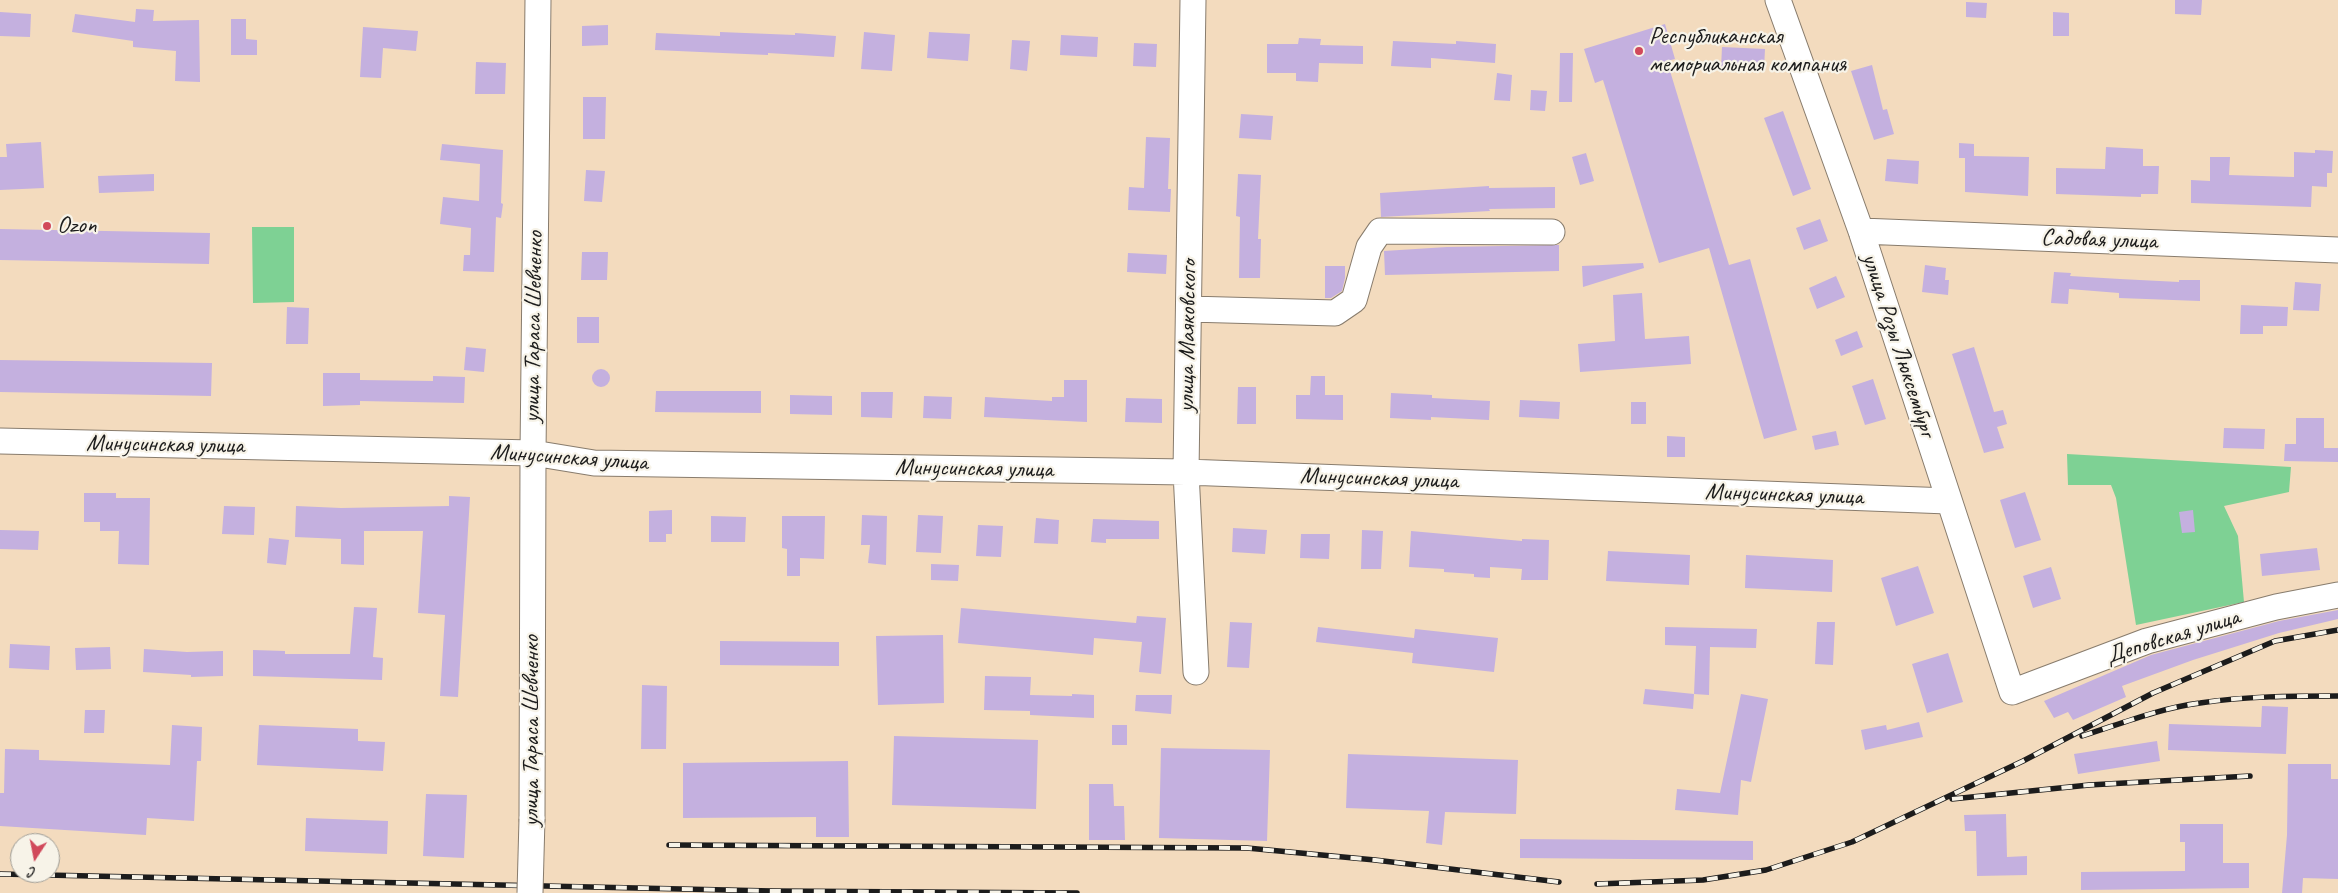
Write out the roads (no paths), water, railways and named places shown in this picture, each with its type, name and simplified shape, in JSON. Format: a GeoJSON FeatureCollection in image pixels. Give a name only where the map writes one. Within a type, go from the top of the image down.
{"type":"FeatureCollection","features":[{"type":"Feature","properties":{"kind":"street","name":"улица Тараса Шевченко"},"geometry":{"type":"LineString","coordinates":[[530,893],[538,0]]}},
{"type":"Feature","properties":{"kind":"street","name":"улица Маяковского"},"geometry":{"type":"LineString","coordinates":[[1193,0],[1186,472],[1196,672]]}},
{"type":"Feature","properties":{"kind":"street","name":"улица Розы Люксембург"},"geometry":{"type":"LineString","coordinates":[[1778,0],[1860,231],[2012,692]]}},
{"type":"Feature","properties":{"kind":"street"},"geometry":{"type":"LineString","coordinates":[[1189,309],[1335,313],[1354,300],[1369,248],[1380,231],[1552,232]]}},
{"type":"Feature","properties":{"kind":"street","name":"Садовая улица"},"geometry":{"type":"LineString","coordinates":[[1860,231],[2338,250]]}},
{"type":"Feature","properties":{"kind":"street","name":"Минусинская улица"},"geometry":{"type":"LineString","coordinates":[[0,441],[533,453],[594,462],[1186,472],[1948,501]]}},
{"type":"Feature","properties":{"kind":"street","name":"Деповская улица"},"geometry":{"type":"LineString","coordinates":[[2012,692],[2148,641],[2276,606],[2338,595]]}},
{"type":"Feature","properties":{"kind":"railway"},"geometry":{"type":"LineString","coordinates":[[1597,884],[1703,880],[1766,870],[1852,842],[2023,761],[2153,693],[2275,641],[2338,630]]}},
{"type":"Feature","properties":{"kind":"railway"},"geometry":{"type":"LineString","coordinates":[[2082,736],[2155,712],[2185,705],[2252,698],[2338,696]]}},
{"type":"Feature","properties":{"kind":"railway"},"geometry":{"type":"LineString","coordinates":[[1952,799],[2089,785],[2250,776]]}},
{"type":"Feature","properties":{"kind":"railway"},"geometry":{"type":"LineString","coordinates":[[669,845],[1247,848],[1375,860],[1559,882]]}},
{"type":"Feature","properties":{"kind":"railway"},"geometry":{"type":"LineString","coordinates":[[0,874],[772,891],[1077,893]]}},
{"type":"Feature","properties":{"kind":"place","name":"Республиканская мемориальная компания"},"geometry":{"type":"Point","coordinates":[1639,51]}},
{"type":"Feature","properties":{"kind":"place","name":"Ozon"},"geometry":{"type":"Point","coordinates":[47,226]}}]}
